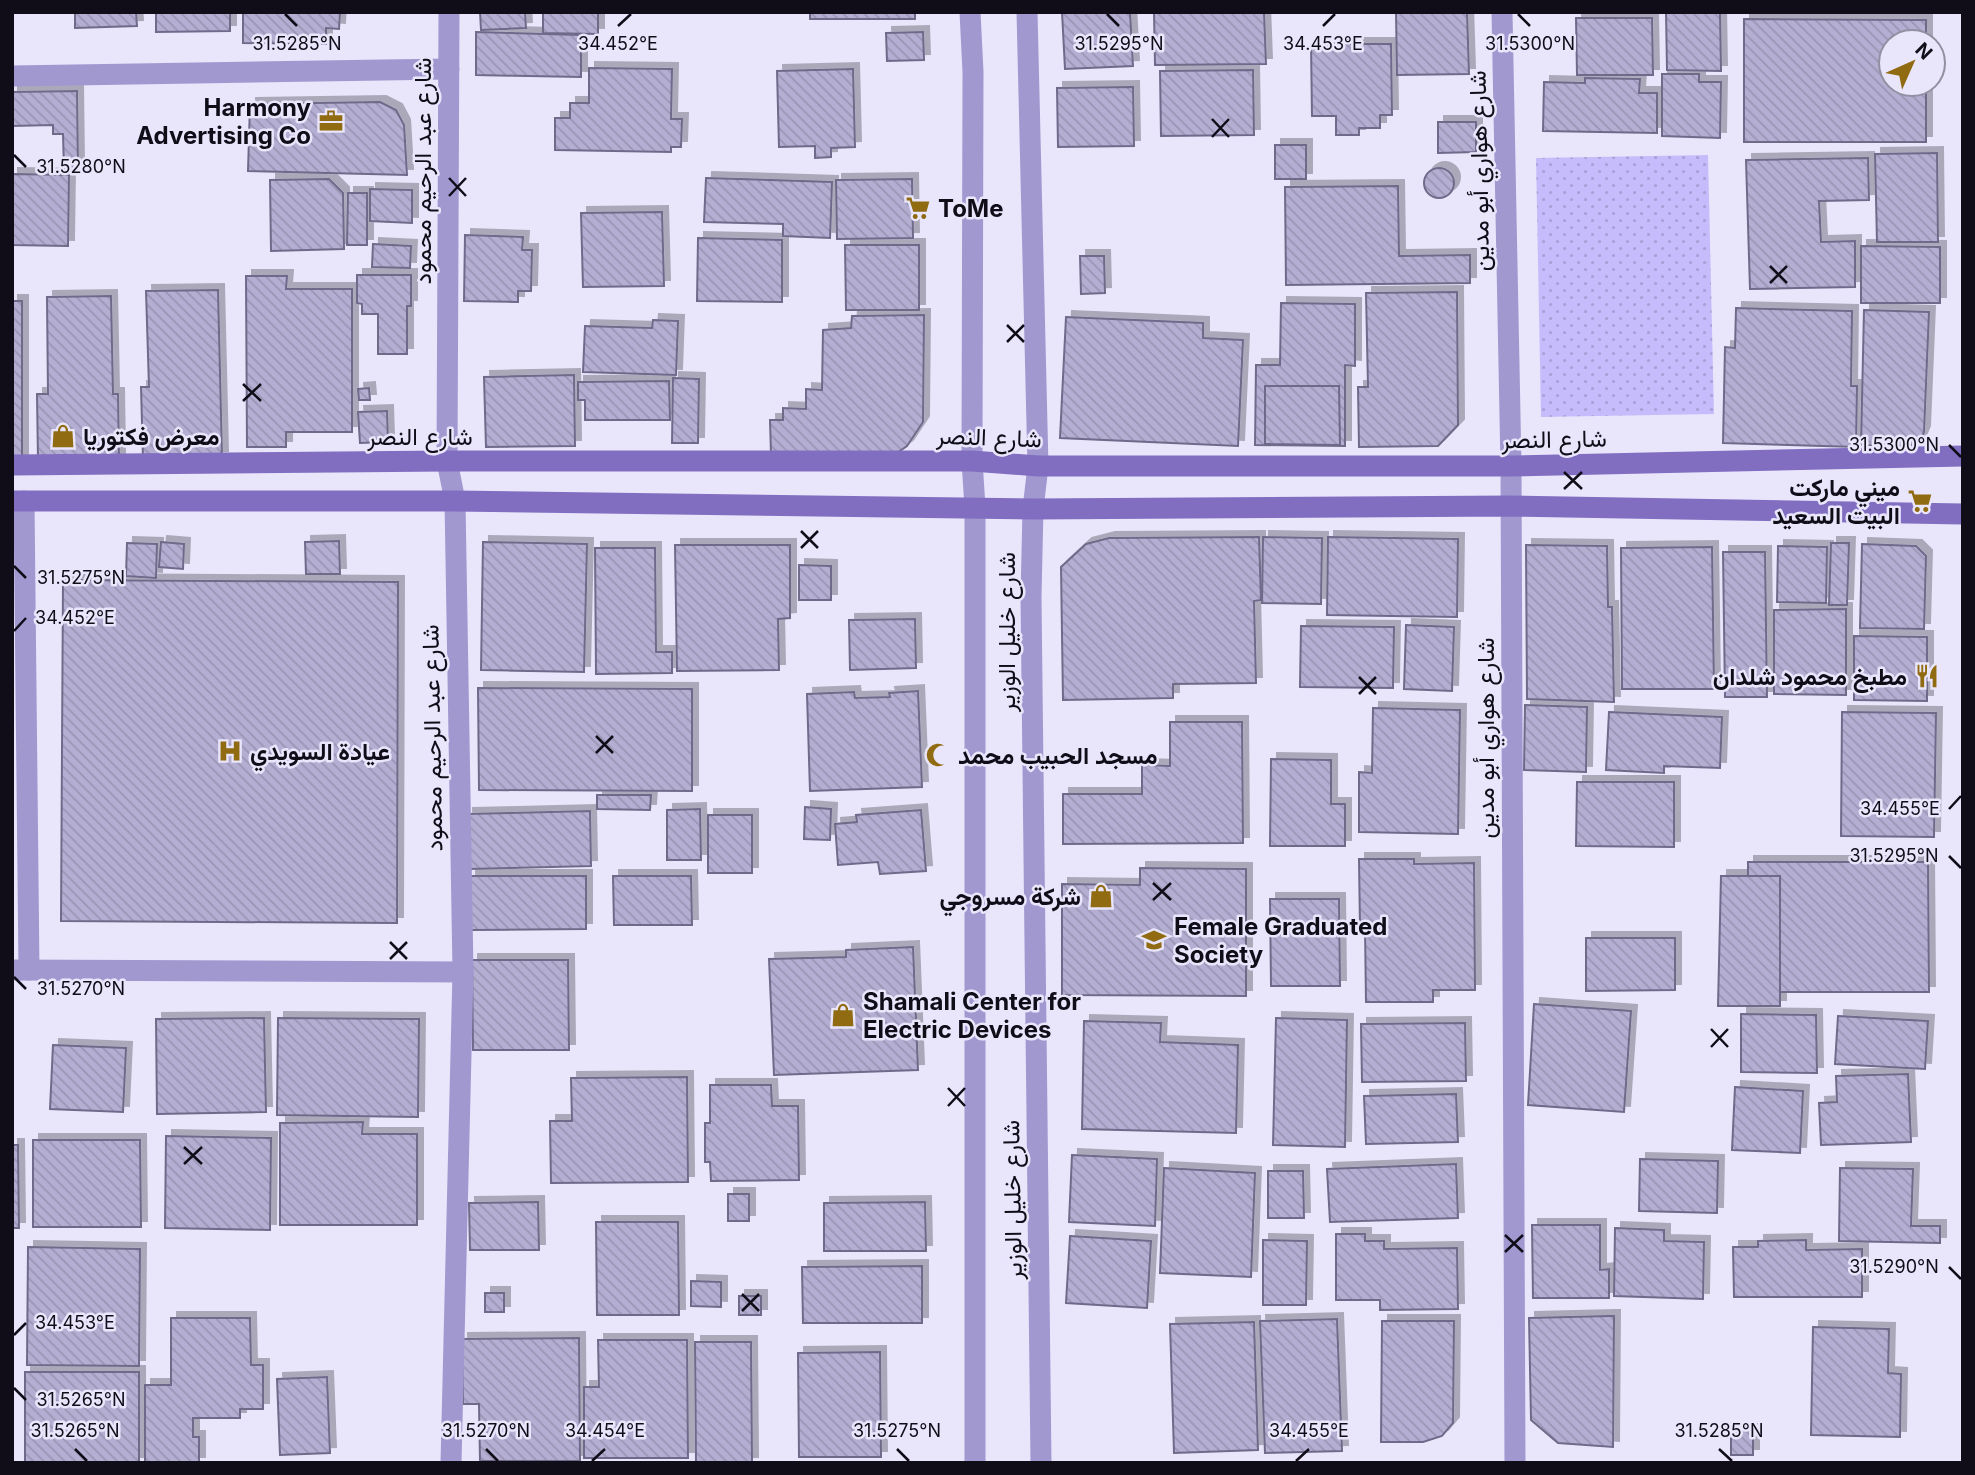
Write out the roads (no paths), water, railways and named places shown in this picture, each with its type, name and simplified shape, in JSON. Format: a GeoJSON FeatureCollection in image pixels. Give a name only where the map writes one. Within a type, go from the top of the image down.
{"type":"FeatureCollection","features":[{"type":"Feature","properties":{"kind":"main road","name":"شارع النصر"},"geometry":{"type":"LineString","coordinates":[[12,465],[447,461],[972,461],[1038,466],[1511,466],[1963,456]]}},
{"type":"Feature","properties":{"kind":"main road"},"geometry":{"type":"LineString","coordinates":[[18,501],[455,501],[1033,509],[1511,506],[1963,514]]}},
{"type":"Feature","properties":{"kind":"street","name":"شارع عبد الرحيم محمود"},"geometry":{"type":"LineString","coordinates":[[449,12],[447,461],[455,501],[463,972],[451,1463]]}},
{"type":"Feature","properties":{"kind":"street","name":"شارع خليل الوزير"},"geometry":{"type":"LineString","coordinates":[[970,12],[973,72],[972,461],[975,507],[975,1463]]}},
{"type":"Feature","properties":{"kind":"street","name":"شارع خليل الوزير"},"geometry":{"type":"LineString","coordinates":[[1027,12],[1038,466],[1033,509],[1031,597],[1041,1463]]}},
{"type":"Feature","properties":{"kind":"street","name":"شارع هواري أبو مدين"},"geometry":{"type":"LineString","coordinates":[[1502,12],[1511,466],[1515,1463]]}},
{"type":"Feature","properties":{"kind":"street"},"geometry":{"type":"LineString","coordinates":[[12,76],[449,69]]}},
{"type":"Feature","properties":{"kind":"street"},"geometry":{"type":"LineString","coordinates":[[18,501],[21,970],[463,972]]}},
{"type":"Feature","properties":{"kind":"place","name":"Harmony Advertising Co"},"geometry":{"type":"Point","coordinates":[331,121]}},
{"type":"Feature","properties":{"kind":"place","name":"ToMe"},"geometry":{"type":"Point","coordinates":[918,208]}},
{"type":"Feature","properties":{"kind":"place","name":"معرض فكتوريا"},"geometry":{"type":"Point","coordinates":[63,436]}},
{"type":"Feature","properties":{"kind":"place","name":"ميني ماركت البيت السعيد"},"geometry":{"type":"Point","coordinates":[1920,501]}},
{"type":"Feature","properties":{"kind":"place","name":"مطبخ محمود شلدان"},"geometry":{"type":"Point","coordinates":[1927,676]}},
{"type":"Feature","properties":{"kind":"place","name":"عيادة السويدي"},"geometry":{"type":"Point","coordinates":[230,751]}},
{"type":"Feature","properties":{"kind":"place","name":"مسجد الحبيب محمد"},"geometry":{"type":"Point","coordinates":[938,755]}},
{"type":"Feature","properties":{"kind":"place","name":"شركة مسروجي"},"geometry":{"type":"Point","coordinates":[1101,896]}},
{"type":"Feature","properties":{"kind":"place","name":"Female Graduated Society"},"geometry":{"type":"Point","coordinates":[1154,940]}},
{"type":"Feature","properties":{"kind":"place","name":"Shamali Center for Electric Devices"},"geometry":{"type":"Point","coordinates":[843,1015]}}]}
